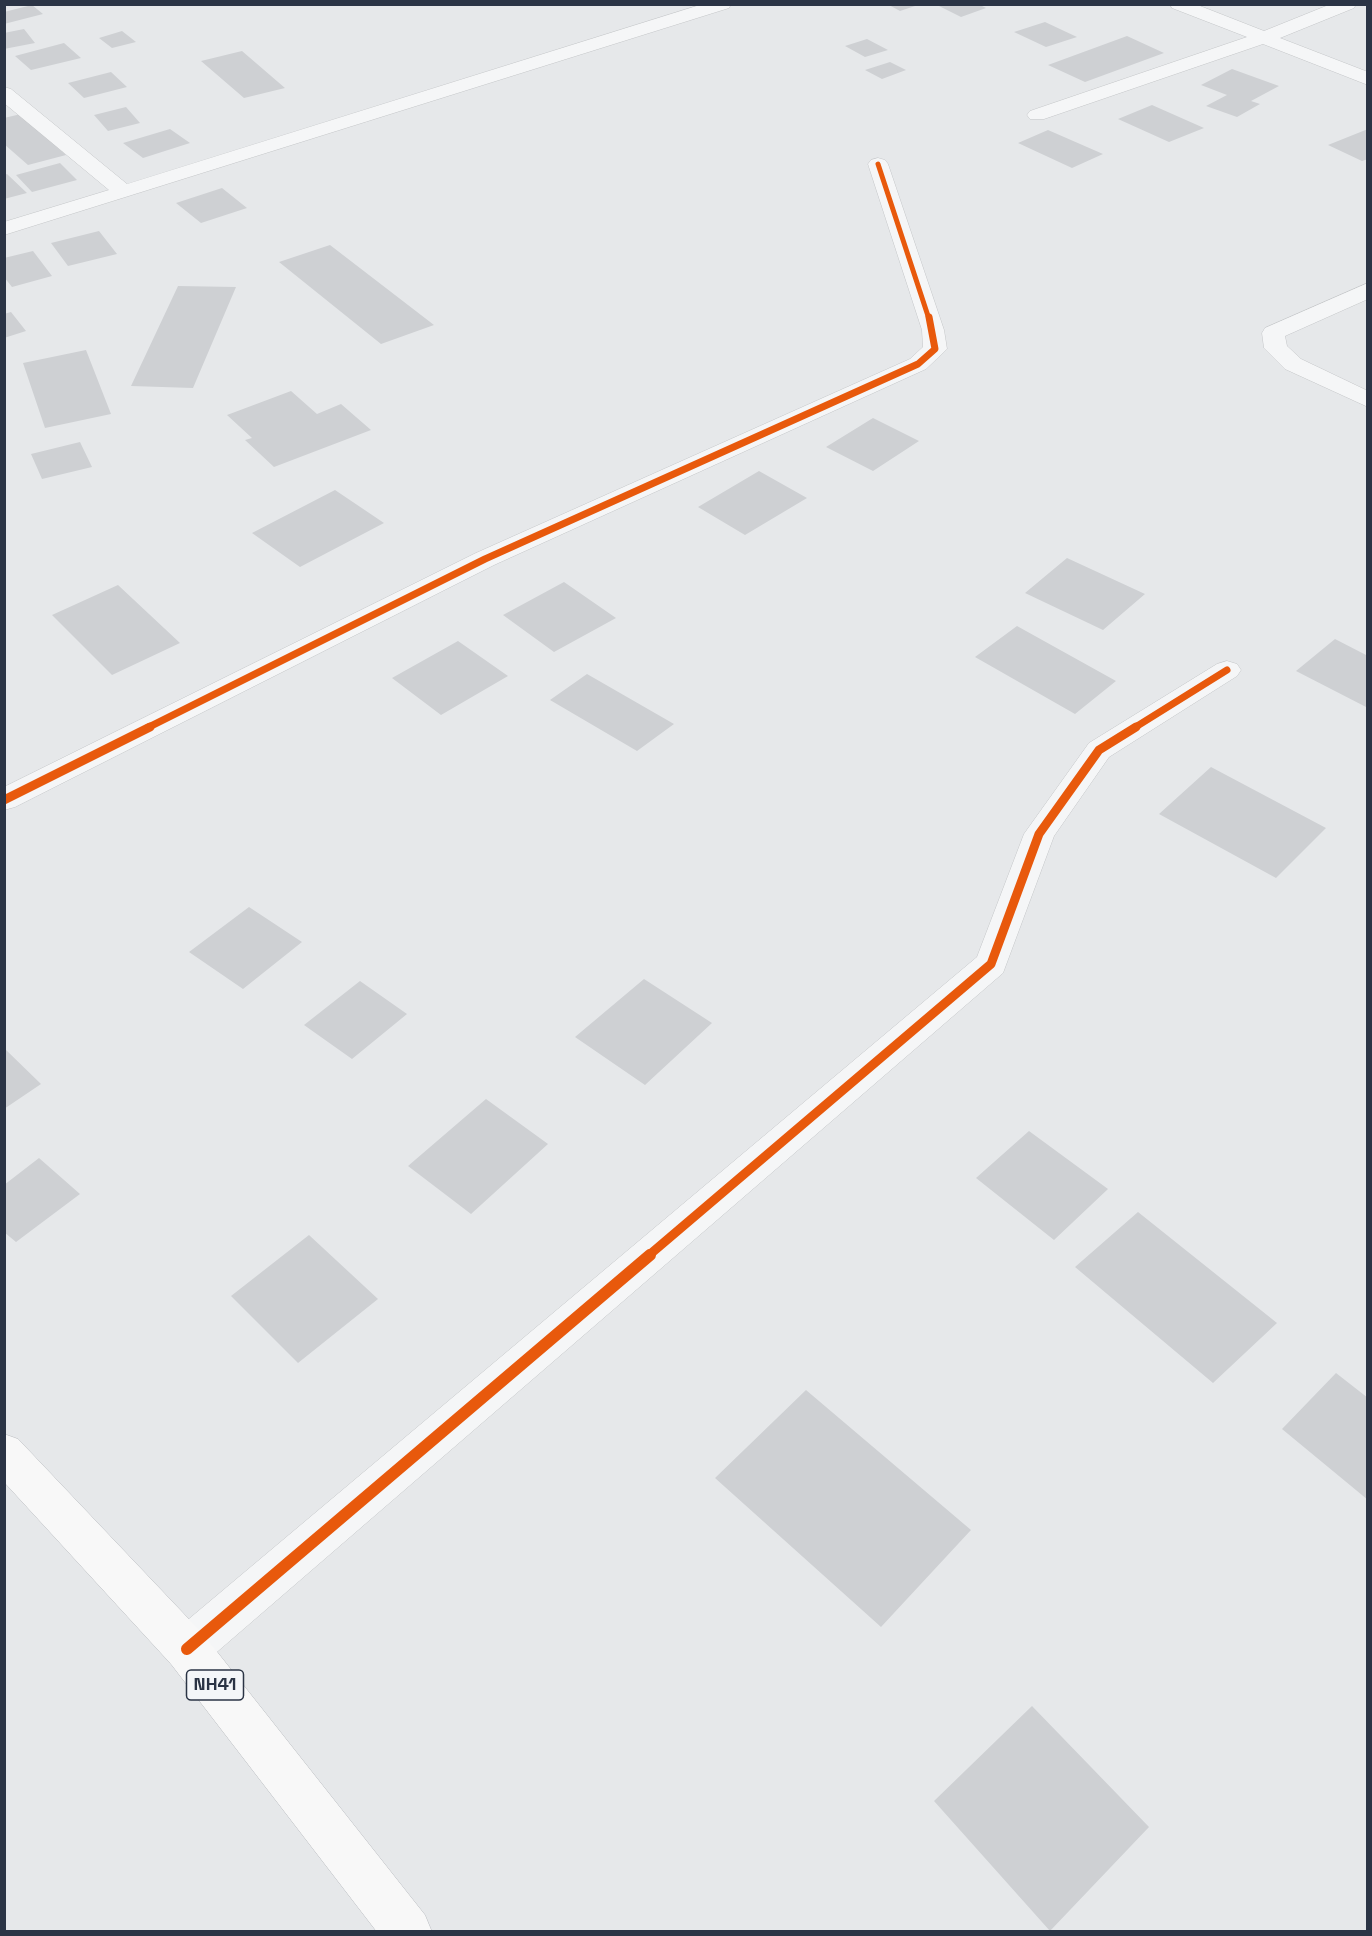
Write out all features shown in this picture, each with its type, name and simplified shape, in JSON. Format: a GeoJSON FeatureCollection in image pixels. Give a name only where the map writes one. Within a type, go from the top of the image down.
{"type":"FeatureCollection","features":[{"type":"Feature","properties":{"kind":"highway","name":"NH41"},"geometry":{"type":"LineString","coordinates":[[4,1452],[187,1649],[408,1932]]}},
{"type":"Feature","properties":{"kind":"street"},"geometry":{"type":"LineString","coordinates":[[1178,4],[1368,79]]}},
{"type":"Feature","properties":{"kind":"street"},"geometry":{"type":"LineString","coordinates":[[1037,115],[1263,38],[1348,4]]}},
{"type":"Feature","properties":{"kind":"street"},"geometry":{"type":"LineString","coordinates":[[4,229],[722,5]]}},
{"type":"Feature","properties":{"kind":"street"},"geometry":{"type":"LineString","coordinates":[[651,10],[672,21]]}},
{"type":"Feature","properties":{"kind":"street"},"geometry":{"type":"LineString","coordinates":[[4,93],[124,192]]}},
{"type":"Feature","properties":{"kind":"street"},"geometry":{"type":"LineString","coordinates":[[4,800],[485,559],[918,364],[935,349],[933,330],[878,164]]}},
{"type":"Feature","properties":{"kind":"street"},"geometry":{"type":"LineString","coordinates":[[1368,290],[1273,333],[1276,348],[1293,364],[1368,400]]}},
{"type":"Feature","properties":{"kind":"street"},"geometry":{"type":"LineString","coordinates":[[187,1649],[991,964],[1038,834],[1099,750],[1227,670]]}},
{"type":"Feature","properties":{"kind":"building"},"geometry":{"type":"Polygon","coordinates":[[[935,4],[978,4],[986,8],[961,17],[935,4]]]}},
{"type":"Feature","properties":{"kind":"building"},"geometry":{"type":"Polygon","coordinates":[[[32,5],[43,14],[4,24],[4,12],[32,5]]]}},
{"type":"Feature","properties":{"kind":"building"},"geometry":{"type":"Polygon","coordinates":[[[889,5],[918,5],[900,11],[889,5]]]}},
{"type":"Feature","properties":{"kind":"building"},"geometry":{"type":"Polygon","coordinates":[[[1045,22],[1077,37],[1046,47],[1014,32],[1045,22]]]}},
{"type":"Feature","properties":{"kind":"building"},"geometry":{"type":"Polygon","coordinates":[[[24,29],[35,43],[4,49],[4,33],[24,29]]]}},
{"type":"Feature","properties":{"kind":"building"},"geometry":{"type":"Polygon","coordinates":[[[122,31],[136,42],[112,48],[99,38],[122,31]]]}},
{"type":"Feature","properties":{"kind":"building"},"geometry":{"type":"Polygon","coordinates":[[[1127,36],[1164,53],[1085,82],[1048,65],[1127,36]]]}},
{"type":"Feature","properties":{"kind":"building"},"geometry":{"type":"Polygon","coordinates":[[[867,39],[888,50],[865,57],[845,46],[867,39]]]}},
{"type":"Feature","properties":{"kind":"building"},"geometry":{"type":"Polygon","coordinates":[[[64,43],[81,58],[31,70],[15,56],[64,43]]]}},
{"type":"Feature","properties":{"kind":"building"},"geometry":{"type":"Polygon","coordinates":[[[242,51],[285,88],[244,98],[201,61],[242,51]]]}},
{"type":"Feature","properties":{"kind":"building"},"geometry":{"type":"Polygon","coordinates":[[[890,62],[906,70],[882,79],[865,70],[890,62]]]}},
{"type":"Feature","properties":{"kind":"building"},"geometry":{"type":"Polygon","coordinates":[[[1232,69],[1279,86],[1251,101],[1260,104],[1237,117],[1206,106],[1227,95],[1201,85],[1232,69]]]}},
{"type":"Feature","properties":{"kind":"building"},"geometry":{"type":"Polygon","coordinates":[[[111,72],[127,87],[84,98],[68,83],[111,72]]]}},
{"type":"Feature","properties":{"kind":"building"},"geometry":{"type":"Polygon","coordinates":[[[1152,105],[1204,128],[1169,142],[1118,119],[1152,105]]]}},
{"type":"Feature","properties":{"kind":"building"},"geometry":{"type":"Polygon","coordinates":[[[126,107],[140,123],[108,131],[94,115],[126,107]]]}},
{"type":"Feature","properties":{"kind":"building"},"geometry":{"type":"Polygon","coordinates":[[[21,114],[66,155],[28,165],[4,144],[4,118],[21,114]]]}},
{"type":"Feature","properties":{"kind":"building"},"geometry":{"type":"Polygon","coordinates":[[[170,129],[190,143],[143,158],[123,143],[170,129]]]}},
{"type":"Feature","properties":{"kind":"building"},"geometry":{"type":"Polygon","coordinates":[[[1368,129],[1368,159],[1362,161],[1328,145],[1368,129]]]}},
{"type":"Feature","properties":{"kind":"building"},"geometry":{"type":"Polygon","coordinates":[[[1048,130],[1103,154],[1072,168],[1018,143],[1048,130]]]}},
{"type":"Feature","properties":{"kind":"building"},"geometry":{"type":"Polygon","coordinates":[[[60,163],[77,180],[32,192],[16,175],[60,163]]]}},
{"type":"Feature","properties":{"kind":"building"},"geometry":{"type":"Polygon","coordinates":[[[7,174],[27,193],[4,199],[4,175],[7,174]]]}},
{"type":"Feature","properties":{"kind":"building"},"geometry":{"type":"Polygon","coordinates":[[[222,188],[247,208],[201,223],[176,203],[222,188]]]}},
{"type":"Feature","properties":{"kind":"building"},"geometry":{"type":"Polygon","coordinates":[[[99,231],[117,254],[68,266],[51,243],[99,231]]]}},
{"type":"Feature","properties":{"kind":"building"},"geometry":{"type":"Polygon","coordinates":[[[330,245],[434,325],[381,344],[279,262],[330,245]]]}},
{"type":"Feature","properties":{"kind":"building"},"geometry":{"type":"Polygon","coordinates":[[[33,251],[52,276],[12,287],[4,277],[4,258],[33,251]]]}},
{"type":"Feature","properties":{"kind":"building"},"geometry":{"type":"Polygon","coordinates":[[[178,286],[236,287],[193,388],[131,386],[178,286]]]}},
{"type":"Feature","properties":{"kind":"building"},"geometry":{"type":"Polygon","coordinates":[[[11,312],[26,331],[4,338],[4,314],[11,312]]]}},
{"type":"Feature","properties":{"kind":"building"},"geometry":{"type":"Polygon","coordinates":[[[86,350],[111,414],[45,428],[23,363],[86,350]]]}},
{"type":"Feature","properties":{"kind":"building"},"geometry":{"type":"Polygon","coordinates":[[[291,391],[317,414],[341,404],[371,430],[274,467],[245,440],[252,438],[227,415],[291,391]]]}},
{"type":"Feature","properties":{"kind":"building"},"geometry":{"type":"Polygon","coordinates":[[[873,418],[919,441],[873,471],[826,447],[873,418]]]}},
{"type":"Feature","properties":{"kind":"building"},"geometry":{"type":"Polygon","coordinates":[[[80,442],[92,467],[42,479],[31,454],[80,442]]]}},
{"type":"Feature","properties":{"kind":"building"},"geometry":{"type":"Polygon","coordinates":[[[759,471],[807,498],[745,535],[698,507],[759,471]]]}},
{"type":"Feature","properties":{"kind":"building"},"geometry":{"type":"Polygon","coordinates":[[[335,490],[384,523],[300,567],[252,533],[335,490]]]}},
{"type":"Feature","properties":{"kind":"building"},"geometry":{"type":"Polygon","coordinates":[[[1067,558],[1145,594],[1103,630],[1025,593],[1067,558]]]}},
{"type":"Feature","properties":{"kind":"building"},"geometry":{"type":"Polygon","coordinates":[[[564,582],[616,618],[554,652],[503,615],[564,582]]]}},
{"type":"Feature","properties":{"kind":"building"},"geometry":{"type":"Polygon","coordinates":[[[118,585],[180,643],[112,675],[52,615],[118,585]]]}},
{"type":"Feature","properties":{"kind":"building"},"geometry":{"type":"Polygon","coordinates":[[[1017,626],[1116,681],[1075,714],[975,657],[1017,626]]]}},
{"type":"Feature","properties":{"kind":"building"},"geometry":{"type":"Polygon","coordinates":[[[1335,639],[1368,656],[1368,708],[1296,671],[1335,639]]]}},
{"type":"Feature","properties":{"kind":"building"},"geometry":{"type":"Polygon","coordinates":[[[458,641],[508,676],[441,715],[392,678],[458,641]]]}},
{"type":"Feature","properties":{"kind":"building"},"geometry":{"type":"Polygon","coordinates":[[[587,674],[674,724],[637,751],[550,700],[587,674]]]}},
{"type":"Feature","properties":{"kind":"building"},"geometry":{"type":"Polygon","coordinates":[[[1211,767],[1326,828],[1276,878],[1159,814],[1211,767]]]}},
{"type":"Feature","properties":{"kind":"building"},"geometry":{"type":"Polygon","coordinates":[[[249,907],[302,942],[243,989],[189,952],[249,907]]]}},
{"type":"Feature","properties":{"kind":"building"},"geometry":{"type":"Polygon","coordinates":[[[644,979],[712,1023],[645,1085],[575,1037],[644,979]]]}},
{"type":"Feature","properties":{"kind":"building"},"geometry":{"type":"Polygon","coordinates":[[[360,981],[407,1014],[352,1059],[304,1025],[360,981]]]}},
{"type":"Feature","properties":{"kind":"building"},"geometry":{"type":"Polygon","coordinates":[[[4,1048],[41,1084],[4,1109],[4,1048]]]}},
{"type":"Feature","properties":{"kind":"building"},"geometry":{"type":"Polygon","coordinates":[[[486,1099],[548,1144],[471,1214],[408,1166],[486,1099]]]}},
{"type":"Feature","properties":{"kind":"building"},"geometry":{"type":"Polygon","coordinates":[[[1029,1131],[1108,1189],[1054,1240],[976,1178],[1029,1131]]]}},
{"type":"Feature","properties":{"kind":"building"},"geometry":{"type":"Polygon","coordinates":[[[39,1158],[80,1194],[16,1242],[4,1232],[4,1185],[39,1158]]]}},
{"type":"Feature","properties":{"kind":"building"},"geometry":{"type":"Polygon","coordinates":[[[1138,1212],[1277,1323],[1213,1383],[1075,1267],[1138,1212]]]}},
{"type":"Feature","properties":{"kind":"building"},"geometry":{"type":"Polygon","coordinates":[[[309,1235],[378,1299],[298,1363],[231,1296],[309,1235]]]}},
{"type":"Feature","properties":{"kind":"building"},"geometry":{"type":"Polygon","coordinates":[[[1336,1373],[1368,1398],[1368,1500],[1282,1429],[1336,1373]]]}},
{"type":"Feature","properties":{"kind":"building"},"geometry":{"type":"Polygon","coordinates":[[[806,1390],[971,1530],[881,1627],[715,1478],[806,1390]]]}},
{"type":"Feature","properties":{"kind":"building"},"geometry":{"type":"Polygon","coordinates":[[[1032,1706],[1149,1827],[1050,1931],[934,1801],[1032,1706]]]}},
{"type":"Feature","properties":{"kind":"cycle path"},"geometry":{"type":"LineString","coordinates":[[4,800],[485,559],[918,364],[935,349],[933,330],[878,164]]}},
{"type":"Feature","properties":{"kind":"cycle path"},"geometry":{"type":"LineString","coordinates":[[187,1649],[991,964],[1039,834],[1099,750],[1227,670]]}}]}
